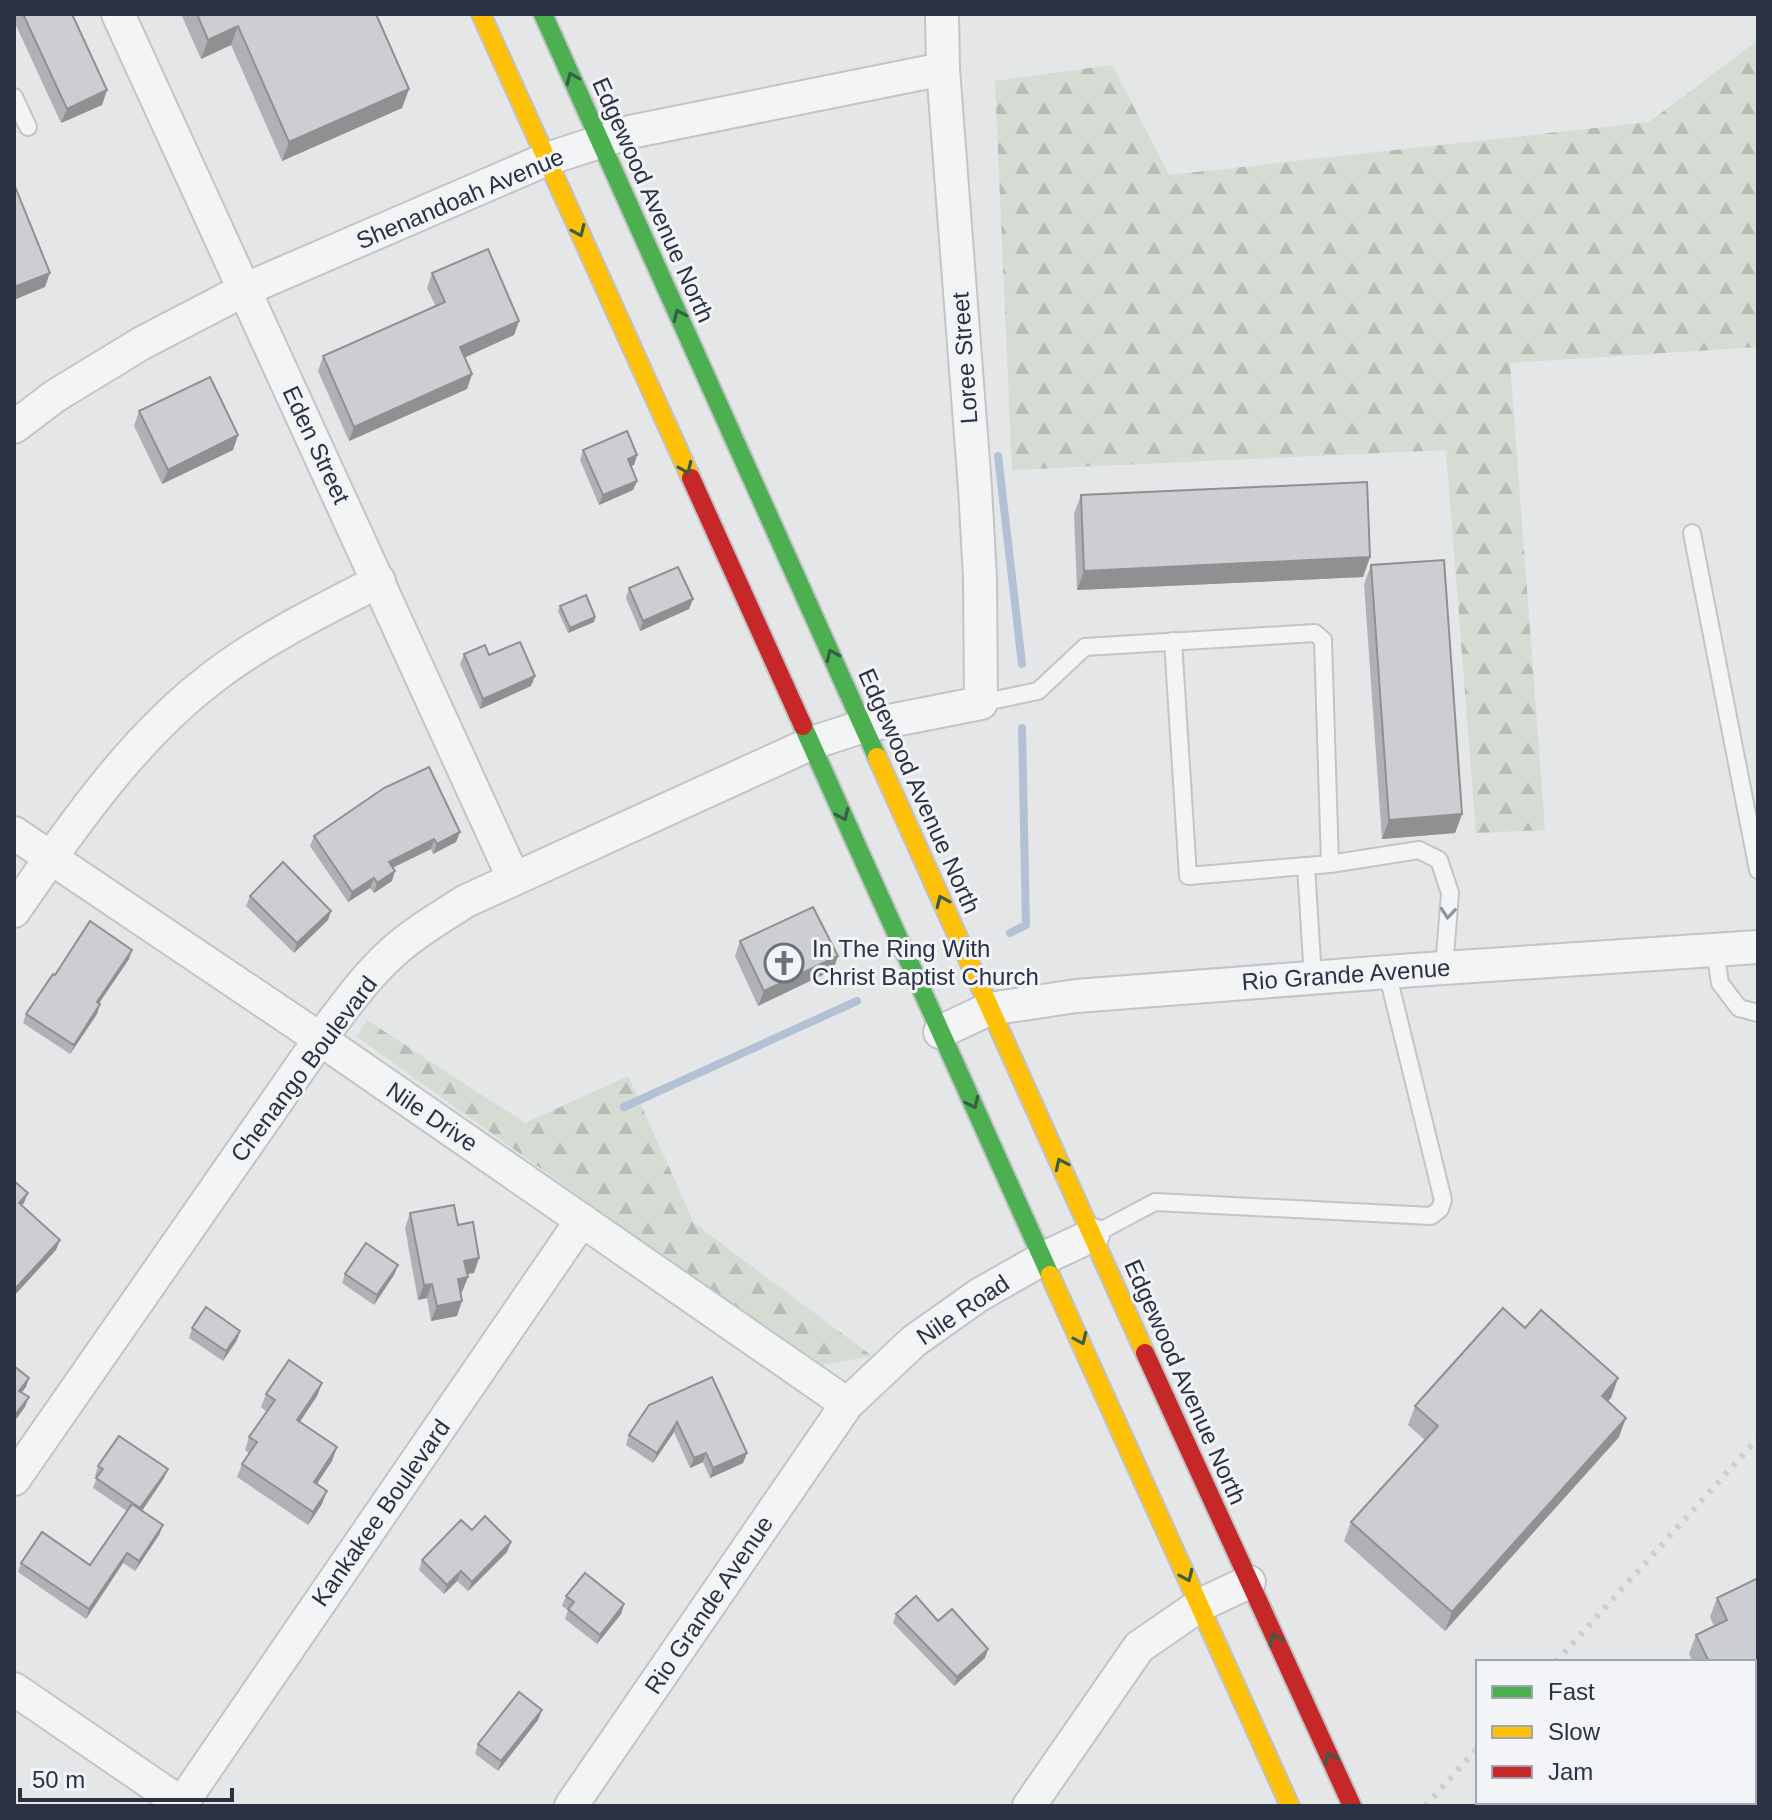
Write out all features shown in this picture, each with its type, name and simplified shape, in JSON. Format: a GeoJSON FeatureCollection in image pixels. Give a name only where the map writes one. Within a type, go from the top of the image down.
{"type":"FeatureCollection","features":[{"type":"Feature","properties":{"kind":"main road"},"geometry":{"type":"LineString","coordinates":[[481,14],[1290,1806]]}},
{"type":"Feature","properties":{"kind":"main road","name":"Edgewood Avenue North"},"geometry":{"type":"LineString","coordinates":[[543,14],[989,1009],[1352,1806]]}},
{"type":"Feature","properties":{"kind":"street","name":"Eden Street"},"geometry":{"type":"LineString","coordinates":[[118,14],[513,877]]}},
{"type":"Feature","properties":{"kind":"street","name":"Loree Street"},"geometry":{"type":"LineString","coordinates":[[942,14],[943,69],[976,503],[981,703]]}},
{"type":"Feature","properties":{"kind":"street","name":"Shenandoah Avenue"},"geometry":{"type":"LineString","coordinates":[[14,427],[55,396],[142,343],[244,290],[547,159],[630,132],[943,69]]}},
{"type":"Feature","properties":{"kind":"street"},"geometry":{"type":"LineString","coordinates":[[14,911],[99,792],[166,719],[219,672],[283,631],[379,581]]}},
{"type":"Feature","properties":{"kind":"street","name":"Chenango Boulevard"},"geometry":{"type":"LineString","coordinates":[[14,1479],[320,1039],[352,997],[392,954],[425,927],[513,877],[812,743],[864,726],[981,703]]}},
{"type":"Feature","properties":{"kind":"street","name":"Nile Drive"},"geometry":{"type":"LineString","coordinates":[[14,833],[320,1039],[847,1404]]}},
{"type":"Feature","properties":{"kind":"street","name":"Rio Grande Avenue"},"geometry":{"type":"LineString","coordinates":[[940,1032],[989,1009],[1076,996],[1758,947]]}},
{"type":"Feature","properties":{"kind":"street","name":"Kankakee Boulevard"},"geometry":{"type":"LineString","coordinates":[[182,1805],[582,1220]]}},
{"type":"Feature","properties":{"kind":"street","name":"Nile Road"},"geometry":{"type":"LineString","coordinates":[[847,1404],[914,1341],[979,1295],[1044,1258],[1093,1235]]}},
{"type":"Feature","properties":{"kind":"street","name":"Rio Grande Avenue"},"geometry":{"type":"LineString","coordinates":[[571,1806],[847,1404]]}},
{"type":"Feature","properties":{"kind":"street"},"geometry":{"type":"LineString","coordinates":[[1029,1806],[1139,1647],[1200,1605],[1249,1582]]}},
{"type":"Feature","properties":{"kind":"street"},"geometry":{"type":"LineString","coordinates":[[14,1689],[182,1805]]}},
{"type":"Feature","properties":{"kind":"lane"},"geometry":{"type":"LineString","coordinates":[[14,97],[28,127]]}},
{"type":"Feature","properties":{"kind":"lane"},"geometry":{"type":"LineString","coordinates":[[1692,533],[1758,870]]}},
{"type":"Feature","properties":{"kind":"lane"},"geometry":{"type":"LineString","coordinates":[[981,703],[1038,691],[1085,647],[1320,635],[1323,640],[1330,864]]}},
{"type":"Feature","properties":{"kind":"lane"},"geometry":{"type":"LineString","coordinates":[[1173,641],[1188,876],[1330,864],[1419,850],[1439,860],[1450,893],[1444,968]]}},
{"type":"Feature","properties":{"kind":"lane"},"geometry":{"type":"LineString","coordinates":[[1306,866],[1313,978]]}},
{"type":"Feature","properties":{"kind":"lane"},"geometry":{"type":"LineString","coordinates":[[1715,951],[1720,983],[1739,1008],[1758,1013]]}},
{"type":"Feature","properties":{"kind":"lane"},"geometry":{"type":"LineString","coordinates":[[1093,1235],[1155,1202],[1431,1216],[1440,1209],[1443,1200],[1387,972]]}},
{"type":"Feature","properties":{"kind":"green space"},"geometry":{"type":"Polygon","coordinates":[[[1758,40],[1758,347],[1510,363],[1545,830],[1476,833],[1446,450],[1012,470],[995,81],[1112,65],[1169,175],[1649,122],[1758,40]]]}},
{"type":"Feature","properties":{"kind":"green space"},"geometry":{"type":"Polygon","coordinates":[[[367,1020],[525,1123],[628,1076],[694,1223],[872,1356],[817,1366],[357,1037],[367,1020]]]}},
{"type":"Feature","properties":{"kind":"building"},"geometry":{"type":"Polygon","coordinates":[[[23,14],[72,14],[107,90],[67,109],[23,14]]]}},
{"type":"Feature","properties":{"kind":"building"},"geometry":{"type":"Polygon","coordinates":[[[197,14],[376,14],[409,89],[289,142],[238,26],[208,40],[197,14]]]}},
{"type":"Feature","properties":{"kind":"building"},"geometry":{"type":"Polygon","coordinates":[[[14,184],[50,273],[14,287],[14,184]]]}},
{"type":"Feature","properties":{"kind":"building"},"geometry":{"type":"Polygon","coordinates":[[[488,249],[519,321],[460,347],[472,374],[354,427],[323,356],[445,302],[432,273],[488,249]]]}},
{"type":"Feature","properties":{"kind":"building"},"geometry":{"type":"Polygon","coordinates":[[[210,377],[238,435],[168,470],[139,411],[210,377]]]}},
{"type":"Feature","properties":{"kind":"building"},"geometry":{"type":"Polygon","coordinates":[[[627,431],[637,455],[628,459],[637,481],[603,495],[583,450],[627,431]]]}},
{"type":"Feature","properties":{"kind":"building"},"geometry":{"type":"Polygon","coordinates":[[[1367,482],[1370,557],[1084,571],[1081,495],[1367,482]]]}},
{"type":"Feature","properties":{"kind":"building"},"geometry":{"type":"Polygon","coordinates":[[[1444,560],[1462,814],[1389,820],[1371,565],[1444,560]]]}},
{"type":"Feature","properties":{"kind":"building"},"geometry":{"type":"Polygon","coordinates":[[[678,567],[693,599],[643,621],[629,588],[678,567]]]}},
{"type":"Feature","properties":{"kind":"building"},"geometry":{"type":"Polygon","coordinates":[[[586,595],[595,617],[570,628],[560,606],[586,595]]]}},
{"type":"Feature","properties":{"kind":"building"},"geometry":{"type":"Polygon","coordinates":[[[520,642],[535,676],[483,699],[464,654],[485,645],[489,655],[520,642]]]}},
{"type":"Feature","properties":{"kind":"building"},"geometry":{"type":"Polygon","coordinates":[[[429,767],[460,832],[437,844],[434,839],[389,862],[395,871],[377,883],[374,878],[352,892],[314,836],[384,788],[429,767]]]}},
{"type":"Feature","properties":{"kind":"building"},"geometry":{"type":"Polygon","coordinates":[[[283,862],[331,911],[297,943],[250,896],[283,862]]]}},
{"type":"Feature","properties":{"kind":"building","name":"In The Ring With Christ Baptist Church"},"geometry":{"type":"Polygon","coordinates":[[[813,907],[838,956],[764,991],[740,941],[813,907]]]}},
{"type":"Feature","properties":{"kind":"building"},"geometry":{"type":"Polygon","coordinates":[[[90,921],[132,950],[97,1002],[100,1004],[74,1045],[26,1014],[90,921]]]}},
{"type":"Feature","properties":{"kind":"building"},"geometry":{"type":"Polygon","coordinates":[[[14,1181],[28,1193],[19,1203],[60,1240],[14,1290],[14,1181]]]}},
{"type":"Feature","properties":{"kind":"building"},"geometry":{"type":"Polygon","coordinates":[[[454,1205],[458,1225],[473,1222],[479,1258],[464,1261],[468,1277],[458,1279],[462,1301],[437,1306],[432,1284],[424,1285],[410,1213],[454,1205]]]}},
{"type":"Feature","properties":{"kind":"building"},"geometry":{"type":"Polygon","coordinates":[[[366,1243],[398,1265],[377,1295],[345,1274],[366,1243]]]}},
{"type":"Feature","properties":{"kind":"building"},"geometry":{"type":"Polygon","coordinates":[[[206,1307],[240,1331],[226,1351],[192,1328],[206,1307]]]}},
{"type":"Feature","properties":{"kind":"building"},"geometry":{"type":"Polygon","coordinates":[[[1503,1308],[1525,1328],[1541,1310],[1618,1378],[1602,1396],[1626,1418],[1452,1612],[1351,1522],[1438,1426],[1415,1406],[1503,1308]]]}},
{"type":"Feature","properties":{"kind":"building"},"geometry":{"type":"Polygon","coordinates":[[[289,1360],[322,1383],[297,1420],[337,1447],[314,1482],[327,1491],[313,1512],[242,1464],[257,1442],[249,1437],[275,1400],[266,1394],[289,1360]]]}},
{"type":"Feature","properties":{"kind":"building"},"geometry":{"type":"Polygon","coordinates":[[[14,1366],[29,1378],[19,1391],[29,1397],[14,1416],[14,1366]]]}},
{"type":"Feature","properties":{"kind":"building"},"geometry":{"type":"Polygon","coordinates":[[[712,1377],[747,1453],[713,1468],[706,1453],[694,1458],[677,1422],[657,1453],[629,1435],[649,1405],[712,1377]]]}},
{"type":"Feature","properties":{"kind":"building"},"geometry":{"type":"Polygon","coordinates":[[[119,1436],[168,1469],[140,1508],[96,1478],[103,1469],[98,1466],[119,1436]]]}},
{"type":"Feature","properties":{"kind":"building"},"geometry":{"type":"Polygon","coordinates":[[[132,1504],[163,1525],[139,1561],[127,1553],[89,1609],[21,1563],[42,1532],[90,1565],[132,1504]]]}},
{"type":"Feature","properties":{"kind":"building"},"geometry":{"type":"Polygon","coordinates":[[[485,1516],[511,1542],[472,1582],[461,1571],[447,1585],[422,1560],[461,1520],[472,1530],[485,1516]]]}},
{"type":"Feature","properties":{"kind":"building"},"geometry":{"type":"Polygon","coordinates":[[[585,1573],[624,1604],[600,1635],[568,1609],[574,1602],[566,1596],[585,1573]]]}},
{"type":"Feature","properties":{"kind":"building"},"geometry":{"type":"Polygon","coordinates":[[[1758,1578],[1756,1686],[1756,1660],[1708,1660],[1696,1635],[1727,1620],[1717,1598],[1758,1578]]]}},
{"type":"Feature","properties":{"kind":"building"},"geometry":{"type":"Polygon","coordinates":[[[916,1596],[938,1621],[952,1609],[988,1649],[957,1677],[896,1614],[916,1596]]]}},
{"type":"Feature","properties":{"kind":"building"},"geometry":{"type":"Polygon","coordinates":[[[519,1692],[542,1710],[501,1761],[478,1744],[519,1692]]]}},
{"type":"Feature","properties":{"kind":"waterway"},"geometry":{"type":"LineString","coordinates":[[998,456],[1022,664]]}},
{"type":"Feature","properties":{"kind":"waterway"},"geometry":{"type":"LineString","coordinates":[[1010,933],[1026,925],[1022,728]]}},
{"type":"Feature","properties":{"kind":"waterway"},"geometry":{"type":"LineString","coordinates":[[624,1107],[857,1001]]}},
{"type":"Feature","properties":{"kind":"railway"},"geometry":{"type":"LineString","coordinates":[[1558,1660],[1758,1438]]}},
{"type":"Feature","properties":{"kind":"railway"},"geometry":{"type":"LineString","coordinates":[[1425,1806],[1476,1750]]}},
{"type":"Feature","properties":{"kind":"traffic: fast"},"geometry":{"type":"LineString","coordinates":[[543,14],[877,757]]}},
{"type":"Feature","properties":{"kind":"traffic: fast"},"geometry":{"type":"LineString","coordinates":[[803,726],[1050,1275]]}},
{"type":"Feature","properties":{"kind":"traffic: slow"},"geometry":{"type":"LineString","coordinates":[[481,14],[691,478]]}},
{"type":"Feature","properties":{"kind":"traffic: slow"},"geometry":{"type":"LineString","coordinates":[[877,757],[1145,1353]]}},
{"type":"Feature","properties":{"kind":"traffic: slow"},"geometry":{"type":"LineString","coordinates":[[1050,1275],[1290,1806]]}},
{"type":"Feature","properties":{"kind":"traffic: jam"},"geometry":{"type":"LineString","coordinates":[[691,478],[803,726]]}},
{"type":"Feature","properties":{"kind":"traffic: jam"},"geometry":{"type":"LineString","coordinates":[[1145,1353],[1352,1806]]}},
{"type":"Feature","properties":{"kind":"place","name":"In The Ring With Christ Baptist Church"},"geometry":{"type":"Point","coordinates":[784,963]}}]}
